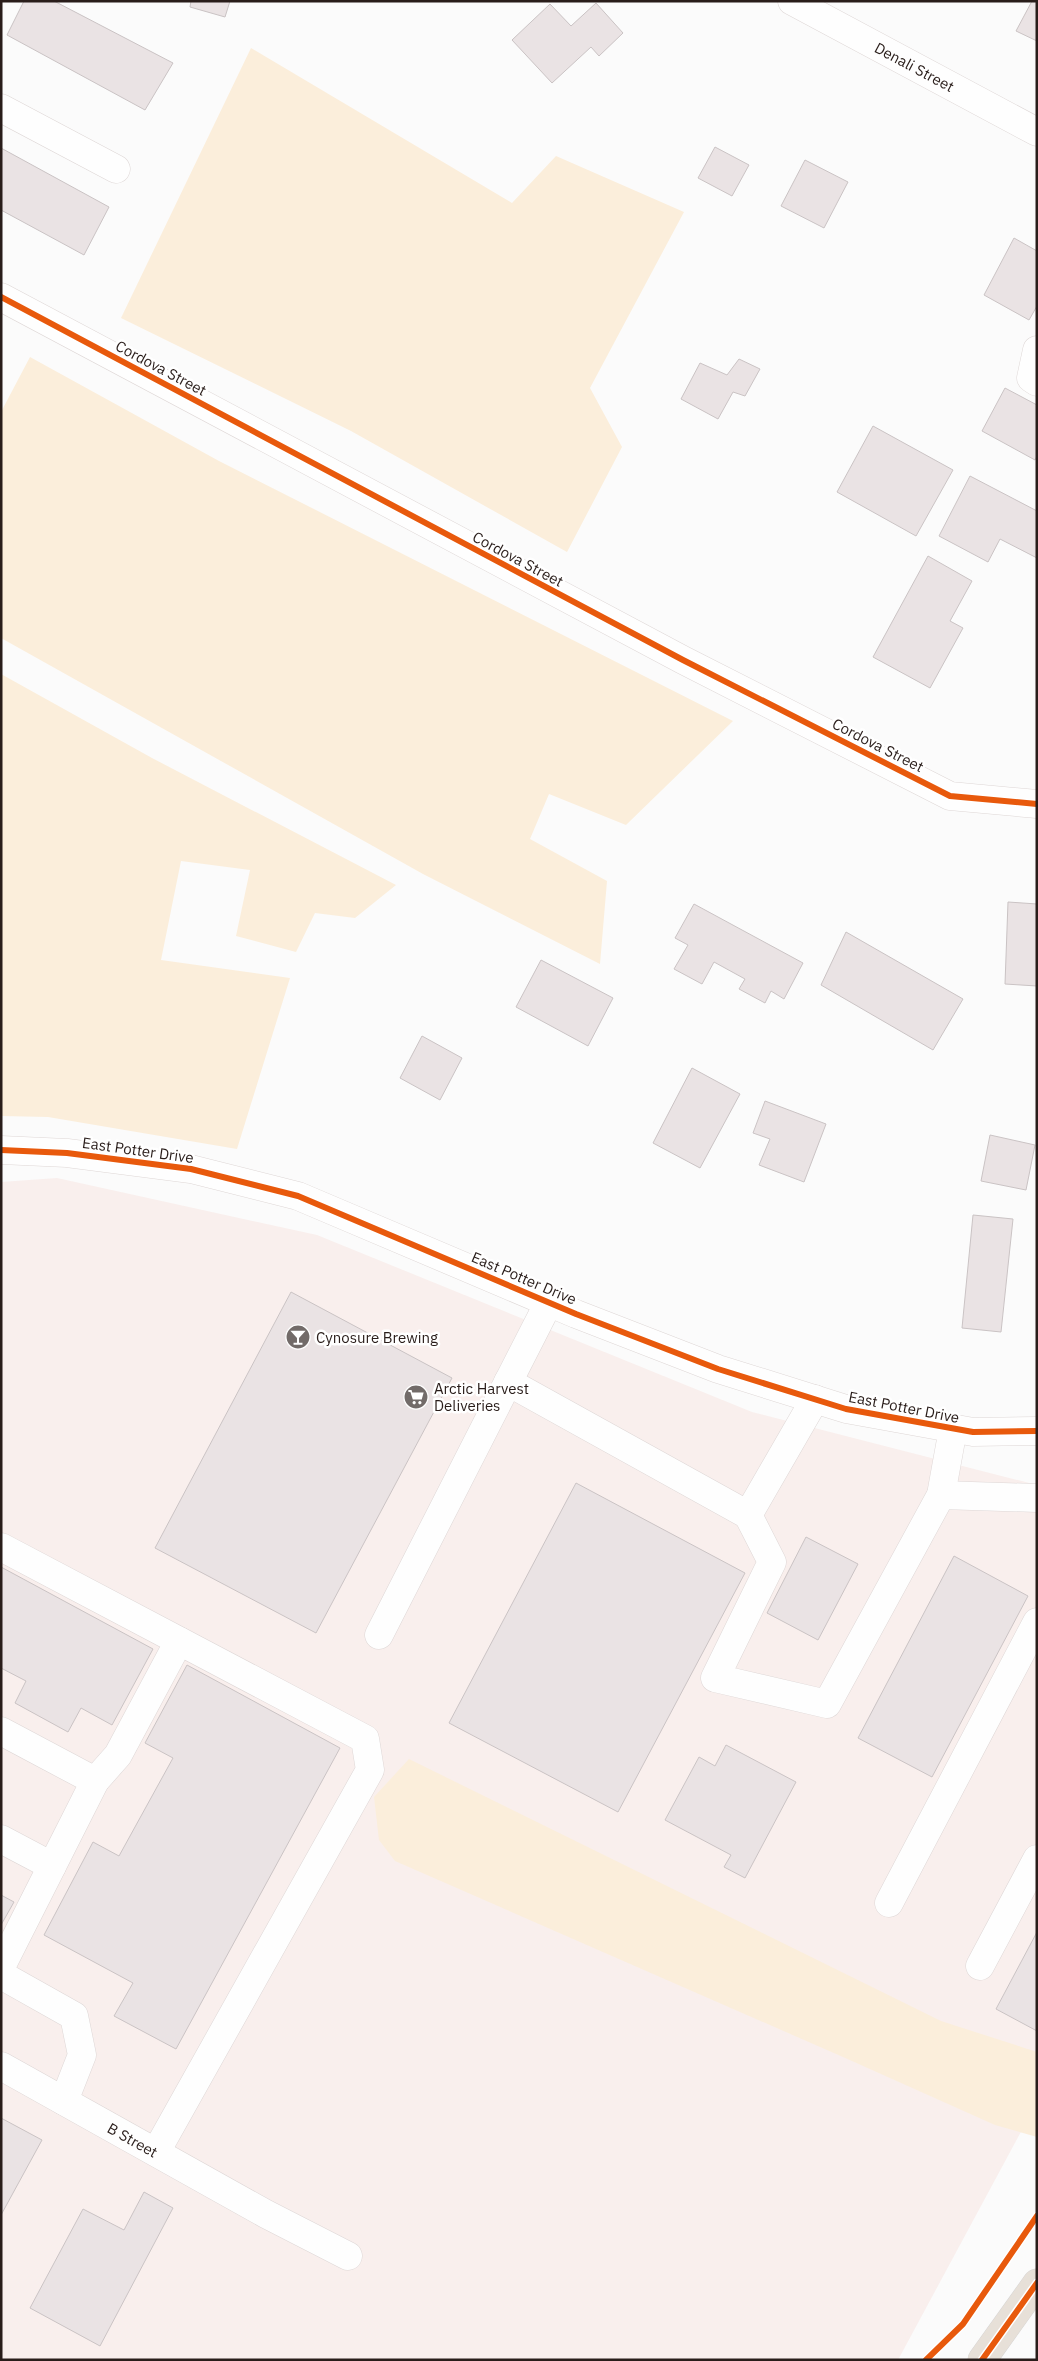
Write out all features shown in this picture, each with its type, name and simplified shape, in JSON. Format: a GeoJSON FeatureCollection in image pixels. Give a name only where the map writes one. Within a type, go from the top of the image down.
{"type":"FeatureCollection","features":[{"type":"Feature","properties":{"kind":"main road"},"geometry":{"type":"LineString","coordinates":[[982,2360],[1037,2283]]}},
{"type":"Feature","properties":{"kind":"street","name":"Denali Street"},"geometry":{"type":"LineString","coordinates":[[792,1],[1037,132]]}},
{"type":"Feature","properties":{"kind":"street"},"geometry":{"type":"LineString","coordinates":[[1,108],[116,169]]}},
{"type":"Feature","properties":{"kind":"street","name":"Cordova Street"},"geometry":{"type":"LineString","coordinates":[[1,297],[683,660],[950,796],[1037,804]]}},
{"type":"Feature","properties":{"kind":"street"},"geometry":{"type":"LineString","coordinates":[[1037,350],[1031,378],[1037,382]]}},
{"type":"Feature","properties":{"kind":"street","name":"East Potter Drive"},"geometry":{"type":"LineString","coordinates":[[1,1150],[68,1153],[190,1170],[298,1196],[549,1302],[718,1369],[846,1409],[973,1432],[1037,1431]]}},
{"type":"Feature","properties":{"kind":"street"},"geometry":{"type":"LineString","coordinates":[[379,1635],[549,1302]]}},
{"type":"Feature","properties":{"kind":"street"},"geometry":{"type":"LineString","coordinates":[[508,1382],[748,1515],[772,1562],[715,1678],[827,1704],[941,1495],[953,1429]]}},
{"type":"Feature","properties":{"kind":"street"},"geometry":{"type":"LineString","coordinates":[[748,1515],[815,1399]]}},
{"type":"Feature","properties":{"kind":"street"},"geometry":{"type":"LineString","coordinates":[[941,1495],[1037,1498]]}},
{"type":"Feature","properties":{"kind":"street"},"geometry":{"type":"LineString","coordinates":[[1,1547],[364,1739],[370,1770],[156,2152]]}},
{"type":"Feature","properties":{"kind":"street"},"geometry":{"type":"LineString","coordinates":[[889,1902],[1037,1622]]}},
{"type":"Feature","properties":{"kind":"street"},"geometry":{"type":"LineString","coordinates":[[1,1967],[95,1781],[118,1755],[179,1641]]}},
{"type":"Feature","properties":{"kind":"street"},"geometry":{"type":"LineString","coordinates":[[1,1731],[95,1781]]}},
{"type":"Feature","properties":{"kind":"street"},"geometry":{"type":"LineString","coordinates":[[1,1839],[52,1866]]}},
{"type":"Feature","properties":{"kind":"street"},"geometry":{"type":"LineString","coordinates":[[980,1966],[1037,1859]]}},
{"type":"Feature","properties":{"kind":"street"},"geometry":{"type":"LineString","coordinates":[[1,1975],[74,2016],[82,2054],[64,2101]]}},
{"type":"Feature","properties":{"kind":"street","name":"B Street"},"geometry":{"type":"LineString","coordinates":[[1,2066],[266,2214],[348,2256]]}},
{"type":"Feature","properties":{"kind":"shaded area"},"geometry":{"type":"Polygon","coordinates":[[[251,48],[512,203],[556,156],[684,212],[590,388],[622,447],[567,552],[351,431],[121,318],[251,48]]]}},
{"type":"Feature","properties":{"kind":"shaded area"},"geometry":{"type":"Polygon","coordinates":[[[30,357],[219,461],[733,721],[626,825],[549,794],[530,839],[607,881],[600,964],[423,874],[1,638],[1,412],[30,357]]]}},
{"type":"Feature","properties":{"kind":"shaded area"},"geometry":{"type":"Polygon","coordinates":[[[1,674],[152,758],[396,885],[355,918],[315,913],[296,952],[236,936],[250,870],[181,861],[161,960],[290,978],[237,1149],[48,1117],[1,1116],[1,674]]]}},
{"type":"Feature","properties":{"kind":"shaded area"},"geometry":{"type":"Polygon","coordinates":[[[57,1178],[317,1235],[752,1412],[1037,1485],[1037,2102],[898,2360],[1,2360],[1,1182],[57,1178]]]}},
{"type":"Feature","properties":{"kind":"shaded area"},"geometry":{"type":"Polygon","coordinates":[[[409,1759],[941,2021],[1037,2052],[1037,2137],[995,2125],[395,1861],[379,1840],[374,1797],[409,1759]]]}},
{"type":"Feature","properties":{"kind":"building"},"geometry":{"type":"Polygon","coordinates":[[[24,1],[54,1],[173,63],[145,110],[7,35],[24,1]]]}},
{"type":"Feature","properties":{"kind":"building"},"geometry":{"type":"Polygon","coordinates":[[[191,1],[230,1],[225,17],[190,7],[191,1]]]}},
{"type":"Feature","properties":{"kind":"building"},"geometry":{"type":"Polygon","coordinates":[[[1032,1],[1037,1],[1037,41],[1016,31],[1032,1]]]}},
{"type":"Feature","properties":{"kind":"building"},"geometry":{"type":"Polygon","coordinates":[[[596,3],[623,33],[599,56],[591,47],[552,83],[512,40],[550,4],[571,26],[596,3]]]}},
{"type":"Feature","properties":{"kind":"building"},"geometry":{"type":"Polygon","coordinates":[[[715,147],[749,165],[732,196],[698,178],[715,147]]]}},
{"type":"Feature","properties":{"kind":"building"},"geometry":{"type":"Polygon","coordinates":[[[1,148],[109,207],[84,255],[1,210],[1,148]]]}},
{"type":"Feature","properties":{"kind":"building"},"geometry":{"type":"Polygon","coordinates":[[[805,160],[848,182],[824,228],[781,206],[805,160]]]}},
{"type":"Feature","properties":{"kind":"building"},"geometry":{"type":"Polygon","coordinates":[[[1014,238],[1037,251],[1037,306],[1029,320],[984,295],[1014,238]]]}},
{"type":"Feature","properties":{"kind":"building"},"geometry":{"type":"Polygon","coordinates":[[[739,359],[760,369],[745,396],[733,392],[718,419],[681,399],[700,363],[727,375],[739,359]]]}},
{"type":"Feature","properties":{"kind":"building"},"geometry":{"type":"Polygon","coordinates":[[[1005,388],[1037,405],[1037,456],[1035,460],[982,431],[1005,388]]]}},
{"type":"Feature","properties":{"kind":"building"},"geometry":{"type":"Polygon","coordinates":[[[873,426],[953,470],[916,536],[837,492],[873,426]]]}},
{"type":"Feature","properties":{"kind":"building"},"geometry":{"type":"Polygon","coordinates":[[[970,476],[1037,511],[1037,558],[1000,539],[988,562],[939,536],[970,476]]]}},
{"type":"Feature","properties":{"kind":"building"},"geometry":{"type":"Polygon","coordinates":[[[928,556],[972,581],[950,621],[963,628],[930,688],[873,657],[928,556]]]}},
{"type":"Feature","properties":{"kind":"building"},"geometry":{"type":"Polygon","coordinates":[[[1008,902],[1037,904],[1037,986],[1005,984],[1008,902]]]}},
{"type":"Feature","properties":{"kind":"building"},"geometry":{"type":"Polygon","coordinates":[[[694,904],[803,963],[784,999],[771,991],[765,1003],[739,989],[745,979],[714,962],[702,984],[674,969],[688,945],[675,938],[694,904]]]}},
{"type":"Feature","properties":{"kind":"building"},"geometry":{"type":"Polygon","coordinates":[[[846,932],[963,999],[933,1050],[821,985],[846,932]]]}},
{"type":"Feature","properties":{"kind":"building"},"geometry":{"type":"Polygon","coordinates":[[[541,960],[613,998],[588,1046],[516,1007],[541,960]]]}},
{"type":"Feature","properties":{"kind":"building"},"geometry":{"type":"Polygon","coordinates":[[[422,1036],[462,1058],[440,1100],[400,1078],[422,1036]]]}},
{"type":"Feature","properties":{"kind":"building"},"geometry":{"type":"Polygon","coordinates":[[[692,1068],[740,1094],[700,1168],[653,1143],[692,1068]]]}},
{"type":"Feature","properties":{"kind":"building"},"geometry":{"type":"Polygon","coordinates":[[[765,1101],[826,1124],[804,1182],[759,1165],[770,1139],[753,1133],[765,1101]]]}},
{"type":"Feature","properties":{"kind":"building"},"geometry":{"type":"Polygon","coordinates":[[[990,1135],[1035,1145],[1026,1190],[981,1181],[990,1135]]]}},
{"type":"Feature","properties":{"kind":"building"},"geometry":{"type":"Polygon","coordinates":[[[973,1215],[1013,1219],[1001,1332],[962,1328],[973,1215]]]}},
{"type":"Feature","properties":{"kind":"building"},"geometry":{"type":"Polygon","coordinates":[[[291,1292],[452,1378],[316,1633],[155,1548],[291,1292]]]}},
{"type":"Feature","properties":{"kind":"building"},"geometry":{"type":"Polygon","coordinates":[[[576,1483],[745,1573],[618,1812],[449,1723],[576,1483]]]}},
{"type":"Feature","properties":{"kind":"building"},"geometry":{"type":"Polygon","coordinates":[[[806,1537],[858,1564],[818,1640],[767,1613],[806,1537]]]}},
{"type":"Feature","properties":{"kind":"building"},"geometry":{"type":"Polygon","coordinates":[[[954,1556],[1028,1596],[932,1777],[858,1738],[954,1556]]]}},
{"type":"Feature","properties":{"kind":"building"},"geometry":{"type":"Polygon","coordinates":[[[1,1567],[153,1649],[112,1725],[81,1708],[68,1732],[15,1703],[26,1681],[1,1668],[1,1567]]]}},
{"type":"Feature","properties":{"kind":"building"},"geometry":{"type":"Polygon","coordinates":[[[187,1665],[340,1748],[176,2049],[114,2016],[133,1983],[44,1935],[93,1842],[119,1856],[173,1758],[145,1743],[187,1665]]]}},
{"type":"Feature","properties":{"kind":"building"},"geometry":{"type":"Polygon","coordinates":[[[726,1745],[796,1782],[745,1878],[724,1867],[731,1855],[665,1820],[699,1757],[715,1766],[726,1745]]]}},
{"type":"Feature","properties":{"kind":"building"},"geometry":{"type":"Polygon","coordinates":[[[1,1895],[14,1902],[1,1925],[1,1895]]]}},
{"type":"Feature","properties":{"kind":"building"},"geometry":{"type":"Polygon","coordinates":[[[1037,1932],[1037,2031],[996,2009],[1037,1932]]]}},
{"type":"Feature","properties":{"kind":"building"},"geometry":{"type":"Polygon","coordinates":[[[1,2118],[42,2140],[1,2215],[1,2118]]]}},
{"type":"Feature","properties":{"kind":"building"},"geometry":{"type":"Polygon","coordinates":[[[144,2192],[173,2208],[100,2346],[30,2308],[83,2209],[124,2230],[144,2192]]]}},
{"type":"Feature","properties":{"kind":"cycle path"},"geometry":{"type":"LineString","coordinates":[[1,297],[683,660],[950,796],[1037,804]]}},
{"type":"Feature","properties":{"kind":"cycle path"},"geometry":{"type":"LineString","coordinates":[[1,1150],[67,1153],[191,1169],[298,1196],[576,1314],[718,1369],[846,1409],[973,1432],[1037,1431]]}},
{"type":"Feature","properties":{"kind":"cycle path"},"geometry":{"type":"LineString","coordinates":[[926,2360],[963,2324],[1037,2216]]}},
{"type":"Feature","properties":{"kind":"cycle path"},"geometry":{"type":"LineString","coordinates":[[982,2360],[1037,2283]]}},
{"type":"Feature","properties":{"kind":"place","name":"Cynosure Brewing"},"geometry":{"type":"Point","coordinates":[298,1337]}},
{"type":"Feature","properties":{"kind":"place","name":"Arctic Harvest Deliveries"},"geometry":{"type":"Point","coordinates":[416,1397]}}]}
